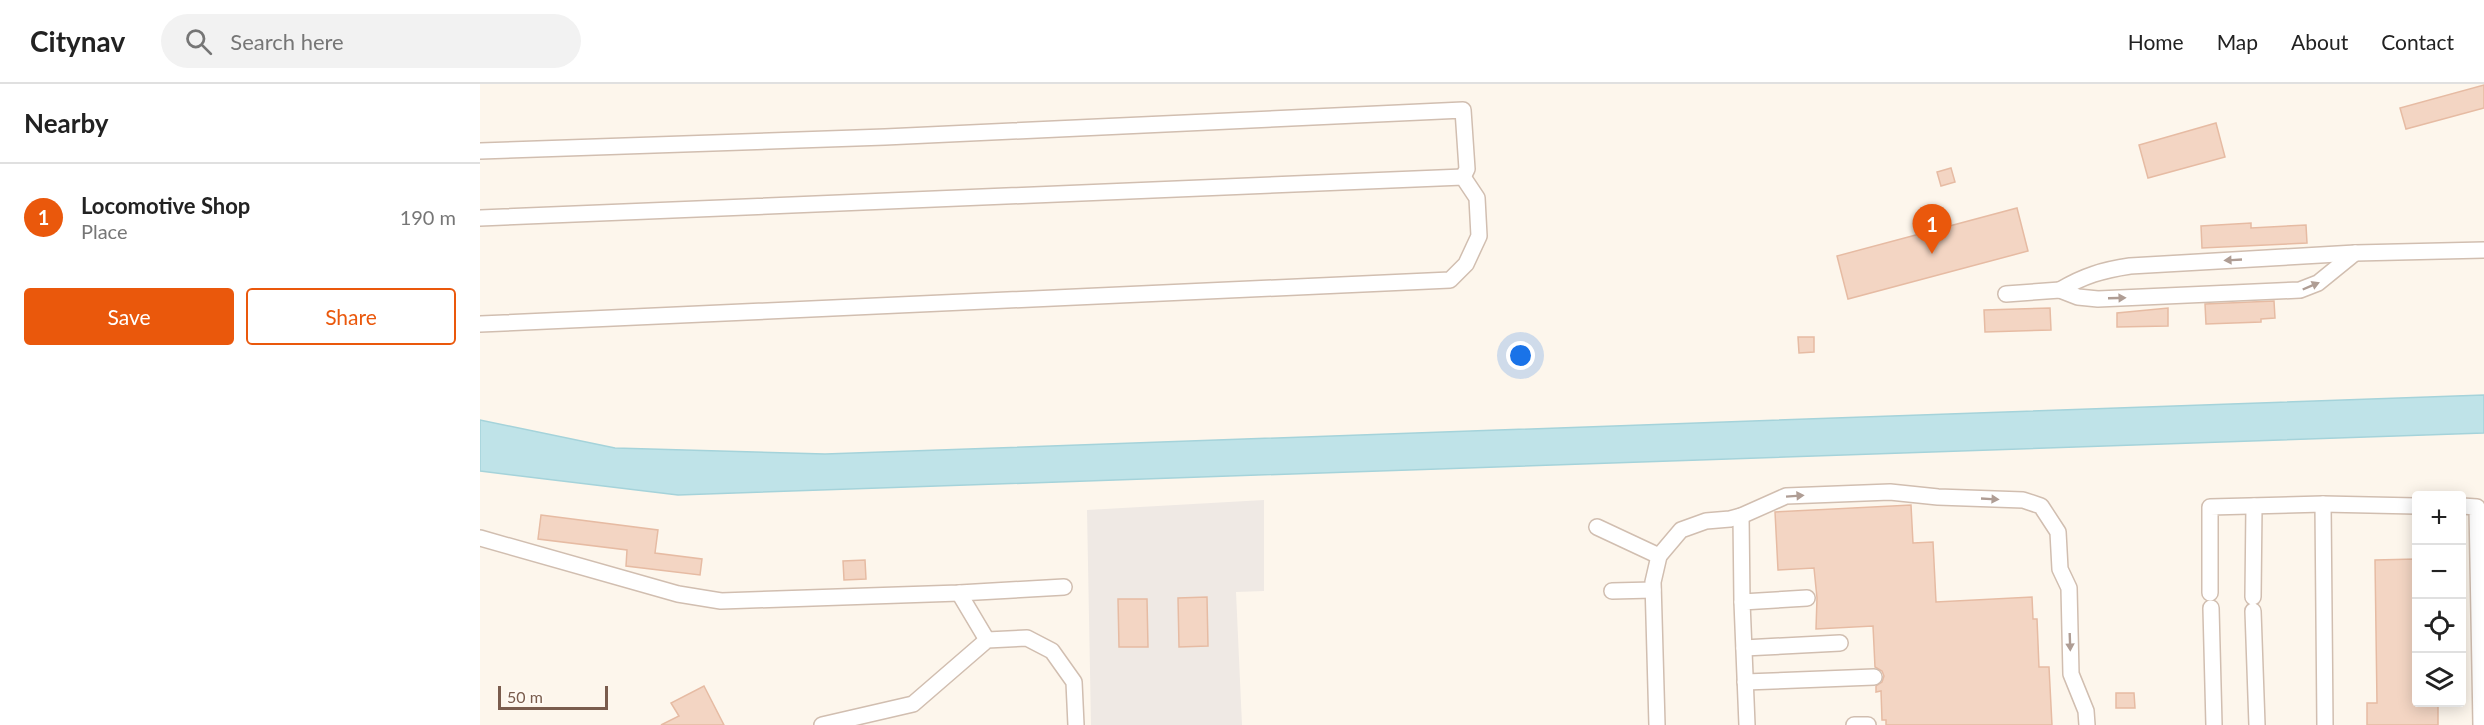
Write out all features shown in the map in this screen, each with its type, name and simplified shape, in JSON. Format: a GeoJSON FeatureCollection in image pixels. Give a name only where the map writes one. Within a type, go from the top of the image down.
{"type":"FeatureCollection","features":[{"type":"Feature","properties":{"kind":"street"},"geometry":{"type":"LineString","coordinates":[[480,151],[885,137],[1463,110],[1467,169],[1463,177]]}},
{"type":"Feature","properties":{"kind":"street"},"geometry":{"type":"LineString","coordinates":[[480,218],[1463,177]]}},
{"type":"Feature","properties":{"kind":"street"},"geometry":{"type":"LineString","coordinates":[[480,324],[1450,280],[1466,264],[1479,236],[1477,198],[1463,177]]}},
{"type":"Feature","properties":{"kind":"street"},"geometry":{"type":"LineString","coordinates":[[2060,290],[2080,278],[2101,270],[2130,266],[2355,253],[2484,250]]}},
{"type":"Feature","properties":{"kind":"street"},"geometry":{"type":"LineString","coordinates":[[2006,294],[2060,290],[2078,297],[2098,299],[2300,291],[2326,278],[2355,253]]}},
{"type":"Feature","properties":{"kind":"street"},"geometry":{"type":"LineString","coordinates":[[1657,725],[1653,590],[1655,569],[1659,556],[1681,530],[1706,521],[1741,516],[1786,496],[1890,492],[2023,500],[2041,506],[2058,532],[2060,569],[2069,588],[2071,674],[2086,711],[2087,725]]}},
{"type":"Feature","properties":{"kind":"street"},"geometry":{"type":"LineString","coordinates":[[2323,504],[2325,725]]}},
{"type":"Feature","properties":{"kind":"street"},"geometry":{"type":"LineString","coordinates":[[2214,725],[2210,507],[2323,504],[2412,506]]}},
{"type":"Feature","properties":{"kind":"street"},"geometry":{"type":"LineString","coordinates":[[2254,506],[2253,604],[2257,725]]}},
{"type":"Feature","properties":{"kind":"street"},"geometry":{"type":"LineString","coordinates":[[2466,507],[2477,507],[2481,725]]}},
{"type":"Feature","properties":{"kind":"street"},"geometry":{"type":"LineString","coordinates":[[1741,516],[1747,725]]}},
{"type":"Feature","properties":{"kind":"street"},"geometry":{"type":"LineString","coordinates":[[1597,527],[1659,556]]}},
{"type":"Feature","properties":{"kind":"street"},"geometry":{"type":"LineString","coordinates":[[480,538],[678,594],[721,601],[1064,587]]}},
{"type":"Feature","properties":{"kind":"street"},"geometry":{"type":"LineString","coordinates":[[1612,591],[1653,590]]}},
{"type":"Feature","properties":{"kind":"street"},"geometry":{"type":"LineString","coordinates":[[959,593],[987,640]]}},
{"type":"Feature","properties":{"kind":"street"},"geometry":{"type":"LineString","coordinates":[[1742,602],[1807,598]]}},
{"type":"Feature","properties":{"kind":"street"},"geometry":{"type":"LineString","coordinates":[[822,725],[913,704],[987,640],[1027,638],[1053,651],[1074,682],[1076,725]]}},
{"type":"Feature","properties":{"kind":"street"},"geometry":{"type":"LineString","coordinates":[[1744,648],[1840,644]]}},
{"type":"Feature","properties":{"kind":"street"},"geometry":{"type":"LineString","coordinates":[[1745,682],[1874,677]]}},
{"type":"Feature","properties":{"kind":"street"},"geometry":{"type":"LineString","coordinates":[[1854,725],[1868,725]]}},
{"type":"Feature","properties":{"kind":"shaded area"},"geometry":{"type":"Polygon","coordinates":[[[1264,500],[1264,591],[1236,592],[1242,725],[1091,725],[1087,510],[1264,500]]]}},
{"type":"Feature","properties":{"kind":"water"},"geometry":{"type":"Polygon","coordinates":[[[2484,395],[2484,433],[678,495],[480,471],[480,420],[615,448],[825,454],[2484,395]]]}},
{"type":"Feature","properties":{"kind":"building"},"geometry":{"type":"Polygon","coordinates":[[[2484,85],[2484,108],[2406,129],[2400,108],[2484,85]]]}},
{"type":"Feature","properties":{"kind":"building"},"geometry":{"type":"Polygon","coordinates":[[[2216,123],[2225,157],[2148,178],[2139,145],[2216,123]]]}},
{"type":"Feature","properties":{"kind":"building"},"geometry":{"type":"Polygon","coordinates":[[[1951,168],[1955,182],[1941,186],[1937,172],[1951,168]]]}},
{"type":"Feature","properties":{"kind":"building"},"geometry":{"type":"Polygon","coordinates":[[[2017,208],[2028,251],[1848,299],[1837,256],[2017,208]]]}},
{"type":"Feature","properties":{"kind":"building"},"geometry":{"type":"Polygon","coordinates":[[[2251,223],[2251,228],[2306,225],[2307,243],[2202,248],[2201,226],[2251,223]]]}},
{"type":"Feature","properties":{"kind":"building"},"geometry":{"type":"Polygon","coordinates":[[[2274,301],[2275,318],[2261,319],[2261,322],[2206,324],[2205,304],[2274,301]]]}},
{"type":"Feature","properties":{"kind":"building"},"geometry":{"type":"Polygon","coordinates":[[[2050,308],[2051,330],[1985,332],[1984,310],[2050,308]]]}},
{"type":"Feature","properties":{"kind":"building"},"geometry":{"type":"Polygon","coordinates":[[[2168,308],[2168,326],[2117,327],[2117,313],[2168,308]]]}},
{"type":"Feature","properties":{"kind":"building"},"geometry":{"type":"Polygon","coordinates":[[[1798,337],[1814,337],[1814,352],[1799,353],[1798,337]]]}},
{"type":"Feature","properties":{"kind":"building"},"geometry":{"type":"Polygon","coordinates":[[[1911,505],[1913,543],[1933,542],[1936,602],[2032,597],[2033,619],[2037,619],[2039,667],[2049,667],[2052,725],[1886,725],[1886,720],[1882,720],[1881,691],[1876,692],[1876,686],[1882,682],[1884,676],[1882,671],[1875,667],[1873,626],[1816,629],[1817,598],[1814,568],[1778,570],[1775,512],[1911,505]]]}},
{"type":"Feature","properties":{"kind":"building"},"geometry":{"type":"Polygon","coordinates":[[[541,515],[658,530],[655,553],[702,559],[700,575],[626,566],[627,550],[538,539],[541,515]]]}},
{"type":"Feature","properties":{"kind":"building"},"geometry":{"type":"Polygon","coordinates":[[[2412,559],[2412,707],[2438,707],[2438,725],[2367,725],[2367,703],[2377,703],[2375,560],[2412,559]]]}},
{"type":"Feature","properties":{"kind":"building"},"geometry":{"type":"Polygon","coordinates":[[[865,560],[866,579],[844,580],[843,561],[865,560]]]}},
{"type":"Feature","properties":{"kind":"building"},"geometry":{"type":"Polygon","coordinates":[[[1207,597],[1208,646],[1179,647],[1178,598],[1207,597]]]}},
{"type":"Feature","properties":{"kind":"building"},"geometry":{"type":"Polygon","coordinates":[[[1118,599],[1147,599],[1148,647],[1119,647],[1118,599]]]}},
{"type":"Feature","properties":{"kind":"building"},"geometry":{"type":"Polygon","coordinates":[[[704,686],[724,725],[661,725],[679,716],[671,703],[704,686]]]}},
{"type":"Feature","properties":{"kind":"building"},"geometry":{"type":"Polygon","coordinates":[[[2116,693],[2134,693],[2135,708],[2116,708],[2116,693]]]}},
{"type":"Feature","properties":{"kind":"place","name":"Locomotive Shop"},"geometry":{"type":"Point","coordinates":[1932,254]}}]}
